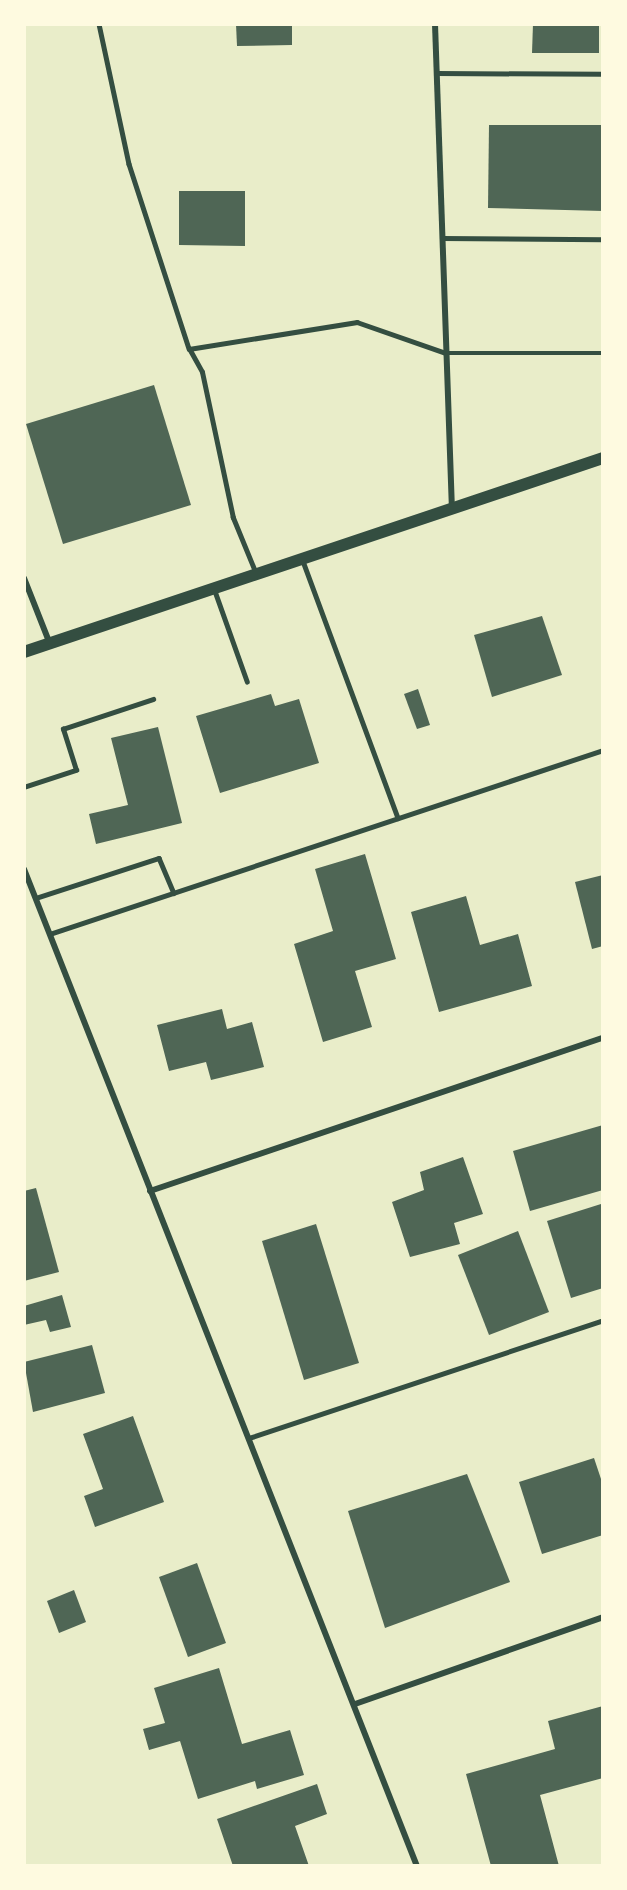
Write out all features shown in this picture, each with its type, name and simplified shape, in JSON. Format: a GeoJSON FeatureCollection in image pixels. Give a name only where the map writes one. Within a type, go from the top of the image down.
{"type":"FeatureCollection","features":[{"type":"Feature","properties":{"kind":"main road"},"geometry":{"type":"LineString","coordinates":[[24,652],[257,578],[603,458]]}},
{"type":"Feature","properties":{"kind":"street"},"geometry":{"type":"LineString","coordinates":[[435,24],[452,510]]}},
{"type":"Feature","properties":{"kind":"street"},"geometry":{"type":"LineString","coordinates":[[24,578],[50,644]]}},
{"type":"Feature","properties":{"kind":"street"},"geometry":{"type":"LineString","coordinates":[[24,869],[417,1866]]}},
{"type":"Feature","properties":{"kind":"street"},"geometry":{"type":"LineString","coordinates":[[150,1191],[603,1038]]}},
{"type":"Feature","properties":{"kind":"street"},"geometry":{"type":"LineString","coordinates":[[355,1704],[603,1617]]}},
{"type":"Feature","properties":{"kind":"lane"},"geometry":{"type":"LineString","coordinates":[[99,24],[129,164],[189,349],[202,372],[233,518],[257,578]]}},
{"type":"Feature","properties":{"kind":"lane"},"geometry":{"type":"LineString","coordinates":[[437,73],[603,74]]}},
{"type":"Feature","properties":{"kind":"lane"},"geometry":{"type":"LineString","coordinates":[[442,238],[603,239]]}},
{"type":"Feature","properties":{"kind":"lane"},"geometry":{"type":"LineString","coordinates":[[189,349],[357,322],[446,353],[603,353]]}},
{"type":"Feature","properties":{"kind":"lane"},"geometry":{"type":"LineString","coordinates":[[303,561],[398,818]]}},
{"type":"Feature","properties":{"kind":"lane"},"geometry":{"type":"LineString","coordinates":[[215,591],[247,681]]}},
{"type":"Feature","properties":{"kind":"lane"},"geometry":{"type":"LineString","coordinates":[[24,787],[76,770],[63,729],[153,699]]}},
{"type":"Feature","properties":{"kind":"lane"},"geometry":{"type":"LineString","coordinates":[[50,934],[603,750]]}},
{"type":"Feature","properties":{"kind":"lane"},"geometry":{"type":"LineString","coordinates":[[36,898],[159,858],[174,893]]}},
{"type":"Feature","properties":{"kind":"lane"},"geometry":{"type":"LineString","coordinates":[[249,1438],[603,1320]]}},
{"type":"Feature","properties":{"kind":"building"},"geometry":{"type":"Polygon","coordinates":[[[236,24],[292,24],[292,45],[237,46],[236,24]]]}},
{"type":"Feature","properties":{"kind":"building"},"geometry":{"type":"Polygon","coordinates":[[[533,24],[599,24],[599,53],[532,53],[533,24]]]}},
{"type":"Feature","properties":{"kind":"building"},"geometry":{"type":"Polygon","coordinates":[[[489,125],[603,125],[603,211],[488,208],[489,125]]]}},
{"type":"Feature","properties":{"kind":"building"},"geometry":{"type":"Polygon","coordinates":[[[179,191],[245,191],[245,246],[179,245],[179,191]]]}},
{"type":"Feature","properties":{"kind":"building"},"geometry":{"type":"Polygon","coordinates":[[[154,385],[191,505],[63,544],[26,424],[154,385]]]}},
{"type":"Feature","properties":{"kind":"building"},"geometry":{"type":"Polygon","coordinates":[[[542,616],[562,675],[492,697],[474,635],[542,616]]]}},
{"type":"Feature","properties":{"kind":"building"},"geometry":{"type":"Polygon","coordinates":[[[418,689],[430,725],[417,729],[404,694],[418,689]]]}},
{"type":"Feature","properties":{"kind":"building"},"geometry":{"type":"Polygon","coordinates":[[[271,694],[275,706],[299,699],[319,763],[220,793],[196,716],[271,694]]]}},
{"type":"Feature","properties":{"kind":"building"},"geometry":{"type":"Polygon","coordinates":[[[158,727],[182,823],[96,844],[89,814],[128,805],[111,738],[158,727]]]}},
{"type":"Feature","properties":{"kind":"building"},"geometry":{"type":"Polygon","coordinates":[[[365,854],[396,959],[355,971],[372,1027],[323,1042],[294,944],[333,931],[315,869],[365,854]]]}},
{"type":"Feature","properties":{"kind":"building"},"geometry":{"type":"Polygon","coordinates":[[[603,875],[603,946],[592,949],[575,882],[603,875]]]}},
{"type":"Feature","properties":{"kind":"building"},"geometry":{"type":"Polygon","coordinates":[[[466,896],[480,945],[518,934],[532,986],[439,1012],[411,912],[466,896]]]}},
{"type":"Feature","properties":{"kind":"building"},"geometry":{"type":"Polygon","coordinates":[[[222,1009],[227,1029],[252,1022],[264,1067],[211,1080],[206,1062],[169,1071],[157,1025],[222,1009]]]}},
{"type":"Feature","properties":{"kind":"building"},"geometry":{"type":"Polygon","coordinates":[[[603,1125],[603,1190],[530,1211],[513,1151],[603,1125]]]}},
{"type":"Feature","properties":{"kind":"building"},"geometry":{"type":"Polygon","coordinates":[[[463,1157],[483,1214],[454,1223],[460,1244],[410,1257],[392,1202],[424,1190],[420,1172],[463,1157]]]}},
{"type":"Feature","properties":{"kind":"building"},"geometry":{"type":"Polygon","coordinates":[[[36,1188],[59,1272],[24,1281],[24,1191],[36,1188]]]}},
{"type":"Feature","properties":{"kind":"building"},"geometry":{"type":"Polygon","coordinates":[[[601,1204],[603,1288],[571,1298],[547,1221],[601,1204]]]}},
{"type":"Feature","properties":{"kind":"building"},"geometry":{"type":"Polygon","coordinates":[[[316,1224],[359,1363],[304,1380],[262,1241],[316,1224]]]}},
{"type":"Feature","properties":{"kind":"building"},"geometry":{"type":"Polygon","coordinates":[[[518,1231],[549,1312],[489,1335],[458,1255],[518,1231]]]}},
{"type":"Feature","properties":{"kind":"building"},"geometry":{"type":"Polygon","coordinates":[[[62,1295],[71,1327],[50,1332],[46,1320],[24,1325],[24,1306],[62,1295]]]}},
{"type":"Feature","properties":{"kind":"building"},"geometry":{"type":"Polygon","coordinates":[[[92,1345],[105,1393],[33,1412],[24,1362],[92,1345]]]}},
{"type":"Feature","properties":{"kind":"building"},"geometry":{"type":"Polygon","coordinates":[[[133,1416],[164,1502],[95,1527],[84,1496],[103,1489],[83,1434],[133,1416]]]}},
{"type":"Feature","properties":{"kind":"building"},"geometry":{"type":"Polygon","coordinates":[[[594,1458],[603,1485],[603,1535],[542,1554],[519,1482],[594,1458]]]}},
{"type":"Feature","properties":{"kind":"building"},"geometry":{"type":"Polygon","coordinates":[[[467,1474],[510,1582],[385,1628],[348,1511],[467,1474]]]}},
{"type":"Feature","properties":{"kind":"building"},"geometry":{"type":"Polygon","coordinates":[[[197,1563],[226,1643],[188,1657],[159,1577],[197,1563]]]}},
{"type":"Feature","properties":{"kind":"building"},"geometry":{"type":"Polygon","coordinates":[[[74,1590],[86,1622],[59,1633],[47,1601],[74,1590]]]}},
{"type":"Feature","properties":{"kind":"building"},"geometry":{"type":"Polygon","coordinates":[[[219,1668],[242,1744],[290,1730],[304,1775],[257,1789],[255,1781],[198,1799],[180,1741],[149,1750],[143,1729],[165,1723],[154,1688],[219,1668]]]}},
{"type":"Feature","properties":{"kind":"building"},"geometry":{"type":"Polygon","coordinates":[[[603,1706],[603,1778],[540,1795],[559,1866],[491,1866],[466,1774],[555,1749],[548,1721],[603,1706]]]}},
{"type":"Feature","properties":{"kind":"building"},"geometry":{"type":"Polygon","coordinates":[[[317,1784],[327,1814],[295,1826],[309,1866],[233,1866],[217,1819],[317,1784]]]}}]}
